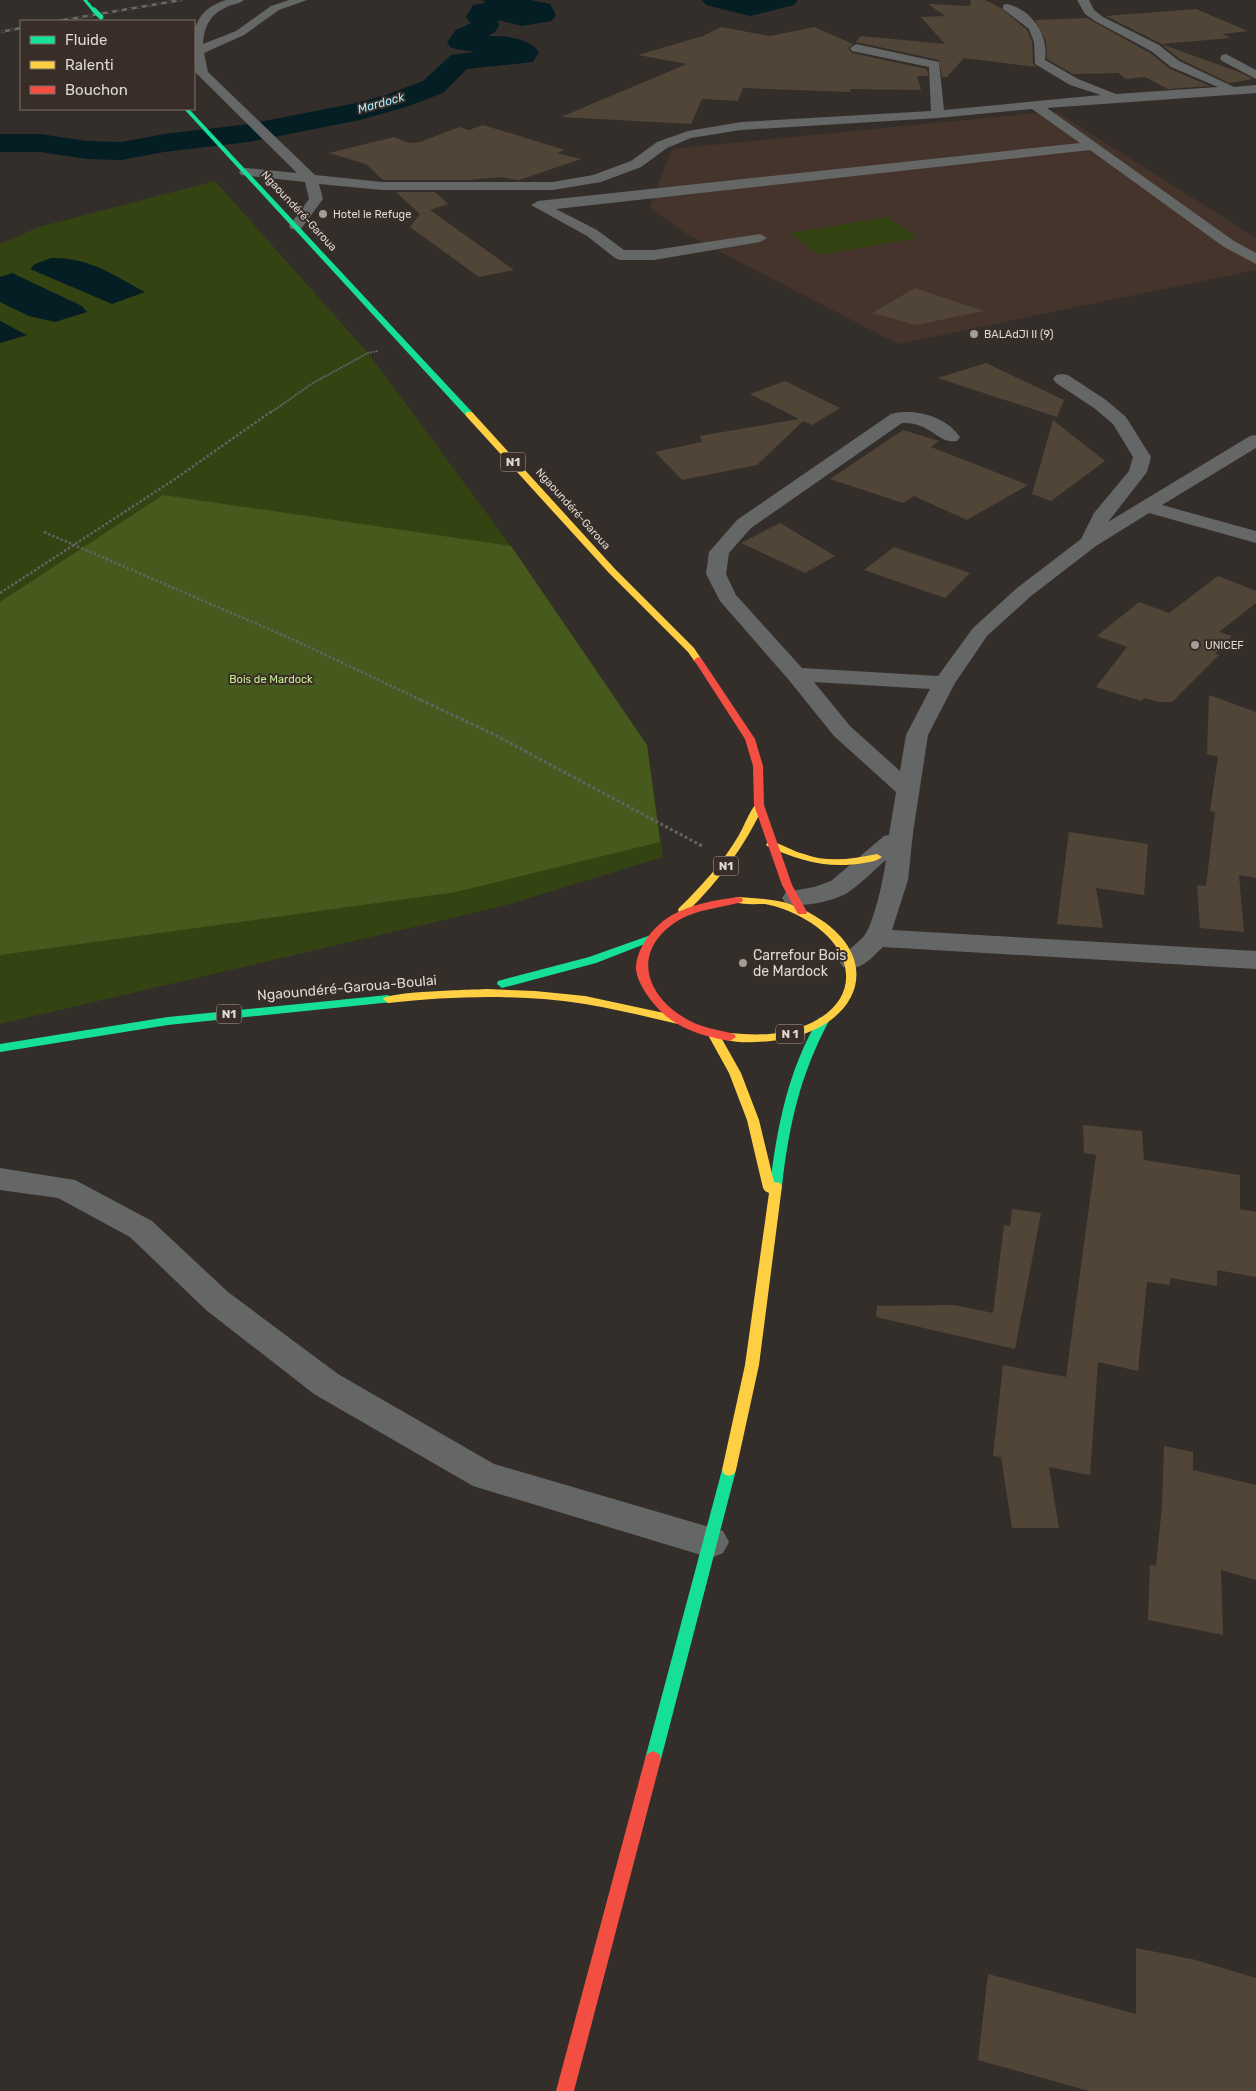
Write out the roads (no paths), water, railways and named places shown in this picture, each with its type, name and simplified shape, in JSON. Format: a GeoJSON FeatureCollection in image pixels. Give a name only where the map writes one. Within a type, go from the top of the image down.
{"type":"FeatureCollection","features":[{"type":"Feature","properties":{"kind":"main road"},"geometry":{"type":"LineString","coordinates":[[85,0],[100,16]]}},
{"type":"Feature","properties":{"kind":"main road","name":"Ngaoundéré-Garoua"},"geometry":{"type":"LineString","coordinates":[[187,110],[405,344],[612,571],[691,650],[727,701],[750,739],[758,766],[759,805],[771,844],[787,885],[799,905]]}},
{"type":"Feature","properties":{"kind":"main road","name":"Ngaoundéré-Garoua"},"geometry":{"type":"LineString","coordinates":[[676,916],[706,889],[730,862],[752,823],[759,805]]}},
{"type":"Feature","properties":{"kind":"main road"},"geometry":{"type":"LineString","coordinates":[[771,844],[794,855],[827,864],[842,865],[877,857]]}},
{"type":"Feature","properties":{"kind":"main road","name":"N 1"},"geometry":{"type":"LineString","coordinates":[[738,900],[799,905],[842,942],[852,961],[853,978],[849,994],[838,1008],[823,1021],[791,1034],[753,1040],[714,1035],[678,1020],[651,996],[641,967],[651,938],[676,916],[705,904],[738,900]]}},
{"type":"Feature","properties":{"kind":"main road","name":"Ngaoundéré-Garoua-Boulai"},"geometry":{"type":"LineString","coordinates":[[459,992],[548,973],[651,938]]}},
{"type":"Feature","properties":{"kind":"main road","name":"Ngaoundéré-Garoua-Boulai"},"geometry":{"type":"LineString","coordinates":[[0,1048],[168,1021],[459,992],[506,992],[587,1000],[678,1020]]}},
{"type":"Feature","properties":{"kind":"main road"},"geometry":{"type":"LineString","coordinates":[[565,2091],[743,1418],[768,1255],[782,1132],[793,1085],[806,1051],[823,1021]]}},
{"type":"Feature","properties":{"kind":"main road"},"geometry":{"type":"LineString","coordinates":[[714,1035],[734,1074],[753,1120],[773,1204]]}},
{"type":"Feature","properties":{"kind":"street"},"geometry":{"type":"LineString","coordinates":[[238,0],[210,10],[201,24],[196,52],[202,73],[311,179],[316,200],[308,214],[296,226]]}},
{"type":"Feature","properties":{"kind":"street"},"geometry":{"type":"LineString","coordinates":[[196,52],[240,33],[254,21],[275,8],[301,0]]}},
{"type":"Feature","properties":{"kind":"street"},"geometry":{"type":"LineString","coordinates":[[1082,0],[1089,12],[1099,19],[1155,48],[1174,64],[1235,90]]}},
{"type":"Feature","properties":{"kind":"street"},"geometry":{"type":"LineString","coordinates":[[1007,7],[1027,18],[1036,28],[1040,42],[1039,61],[1044,66],[1057,70],[1074,82],[1120,97]]}},
{"type":"Feature","properties":{"kind":"street"},"geometry":{"type":"LineString","coordinates":[[856,48],[935,65],[938,114]]}},
{"type":"Feature","properties":{"kind":"street"},"geometry":{"type":"LineString","coordinates":[[1226,58],[1256,75]]}},
{"type":"Feature","properties":{"kind":"street"},"geometry":{"type":"LineString","coordinates":[[246,172],[382,186],[553,186],[596,179],[636,164],[662,145],[688,135],[741,126],[938,114],[1120,97],[1256,89]]}},
{"type":"Feature","properties":{"kind":"street"},"geometry":{"type":"LineString","coordinates":[[1035,105],[1229,244],[1256,259]]}},
{"type":"Feature","properties":{"kind":"street"},"geometry":{"type":"LineString","coordinates":[[541,206],[1093,146]]}},
{"type":"Feature","properties":{"kind":"street"},"geometry":{"type":"LineString","coordinates":[[472,187],[541,206],[592,233],[620,254],[654,255],[760,238]]}},
{"type":"Feature","properties":{"kind":"street"},"geometry":{"type":"LineString","coordinates":[[1062,379],[1100,404],[1120,421],[1142,457],[1138,472],[1119,492],[1101,517],[1089,542]]}},
{"type":"Feature","properties":{"kind":"street"},"geometry":{"type":"LineString","coordinates":[[908,791],[842,731],[796,674],[774,652],[728,597],[716,574],[720,552],[744,524],[897,418],[913,416],[929,419],[951,438]]}},
{"type":"Feature","properties":{"kind":"street"},"geometry":{"type":"LineString","coordinates":[[852,961],[877,938],[896,880],[901,833],[917,736],[944,684],[980,632],[1024,592],[1089,542],[1256,440]]}},
{"type":"Feature","properties":{"kind":"street"},"geometry":{"type":"LineString","coordinates":[[1146,507],[1256,537]]}},
{"type":"Feature","properties":{"kind":"street"},"geometry":{"type":"LineString","coordinates":[[796,674],[944,684]]}},
{"type":"Feature","properties":{"kind":"street"},"geometry":{"type":"LineString","coordinates":[[799,905],[817,895],[840,887],[877,857],[901,833]]}},
{"type":"Feature","properties":{"kind":"street"},"geometry":{"type":"LineString","coordinates":[[877,938],[1256,960]]}},
{"type":"Feature","properties":{"kind":"street"},"geometry":{"type":"LineString","coordinates":[[0,1178],[64,1188],[141,1229],[217,1301],[326,1384],[484,1476],[711,1542]]}},
{"type":"Feature","properties":{"kind":"water"},"geometry":{"type":"Polygon","coordinates":[[[51,258],[65,258],[89,264],[145,292],[112,304],[30,269],[35,264],[51,258]]]}},
{"type":"Feature","properties":{"kind":"water"},"geometry":{"type":"Polygon","coordinates":[[[12,273],[82,306],[87,312],[55,322],[29,316],[0,302],[0,277],[12,273]]]}},
{"type":"Feature","properties":{"kind":"water"},"geometry":{"type":"Polygon","coordinates":[[[0,321],[27,335],[0,343],[0,321]]]}},
{"type":"Feature","properties":{"kind":"waterway","name":"Mardock"},"geometry":{"type":"LineString","coordinates":[[0,143],[40,143],[87,150],[121,151],[164,143],[249,133],[360,111],[396,101],[433,87],[461,61],[523,56],[525,52],[511,46],[461,42],[466,36],[486,26],[485,21],[479,17],[482,11],[493,10],[522,18],[543,15],[541,10],[496,0]]}},
{"type":"Feature","properties":{"kind":"waterway","name":"Mardock"},"geometry":{"type":"LineString","coordinates":[[715,0],[750,8],[785,0]]}},
{"type":"Feature","properties":{"kind":"railway"},"geometry":{"type":"LineString","coordinates":[[64,20],[181,0]]}},
{"type":"Feature","properties":{"kind":"railway"},"geometry":{"type":"LineString","coordinates":[[0,32],[20,28]]}},
{"type":"Feature","properties":{"kind":"place","name":"Hotel le Refuge"},"geometry":{"type":"Point","coordinates":[323,214]}},
{"type":"Feature","properties":{"kind":"place","name":"BALAdJI II (9)"},"geometry":{"type":"Point","coordinates":[974,334]}},
{"type":"Feature","properties":{"kind":"place","name":"UNICEF"},"geometry":{"type":"Point","coordinates":[1195,645]}},
{"type":"Feature","properties":{"kind":"place","name":"Carrefour Bois de Mardock"},"geometry":{"type":"Point","coordinates":[743,963]}},
{"type":"Feature","properties":{"kind":"park label","name":"Bois de Mardock"},"geometry":{"type":"Point","coordinates":[271,679]}}]}
